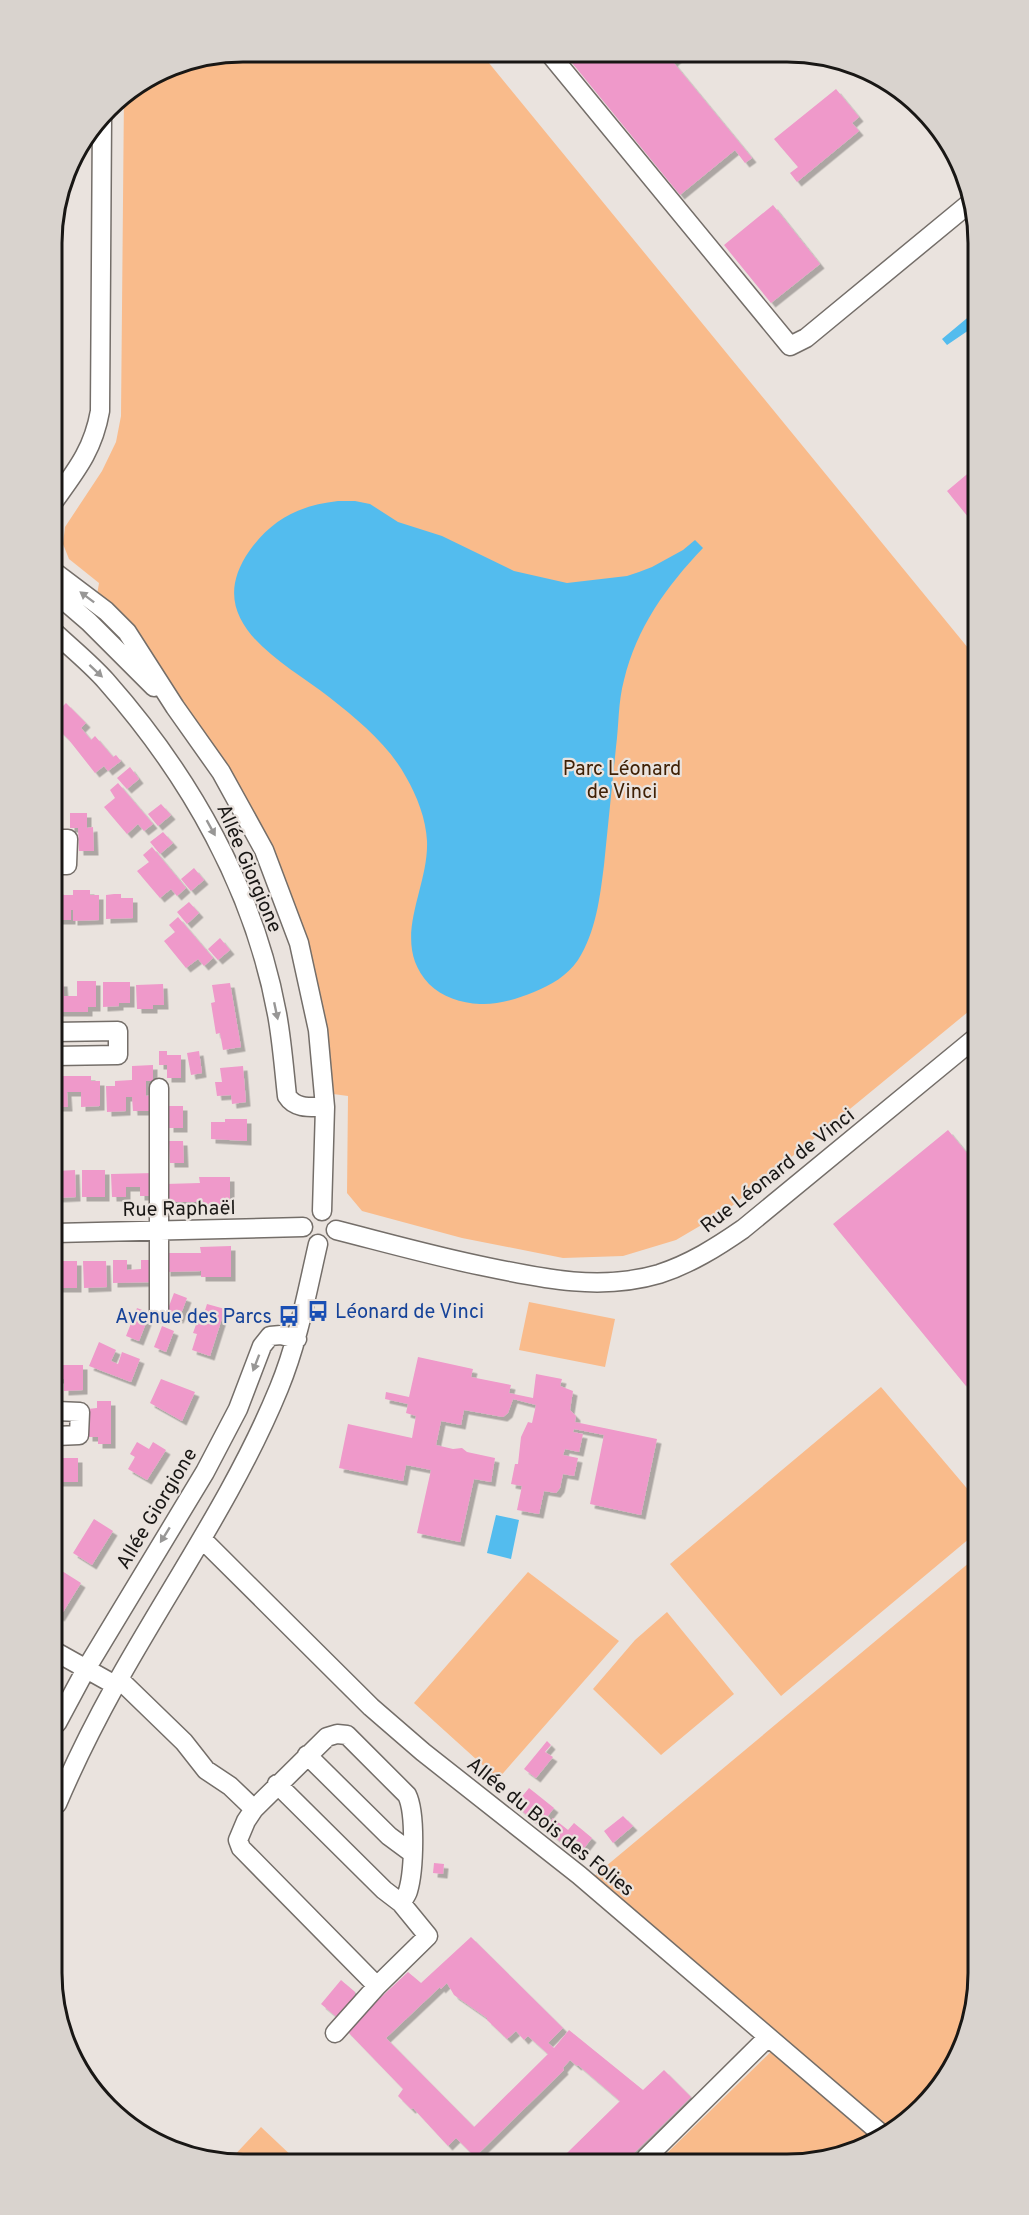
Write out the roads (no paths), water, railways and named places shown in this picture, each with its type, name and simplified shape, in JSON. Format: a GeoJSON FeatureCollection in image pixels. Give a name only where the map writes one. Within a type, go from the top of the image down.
{"type":"FeatureCollection","features":[{"type":"Feature","properties":{"kind":"street"},"geometry":{"type":"LineString","coordinates":[[556,62],[790,346],[806,338],[964,208]]}},
{"type":"Feature","properties":{"kind":"street"},"geometry":{"type":"LineString","coordinates":[[62,490],[88,452],[96,433],[100,411],[102,129]]}},
{"type":"Feature","properties":{"kind":"street"},"geometry":{"type":"LineString","coordinates":[[62,578],[106,611],[127,632],[174,707],[221,772],[264,850],[299,943],[318,1030],[325,1107],[322,1211]]}},
{"type":"Feature","properties":{"kind":"street"},"geometry":{"type":"LineString","coordinates":[[62,599],[97,630],[174,707]]}},
{"type":"Feature","properties":{"kind":"street","name":"Allée Giorgione"},"geometry":{"type":"LineString","coordinates":[[62,639],[105,680],[154,738],[199,806],[217,839],[252,921],[277,1013],[287,1096],[291,1103],[298,1106],[325,1107]]}},
{"type":"Feature","properties":{"kind":"street"},"geometry":{"type":"LineString","coordinates":[[62,839],[68,839],[67,865],[62,865]]}},
{"type":"Feature","properties":{"kind":"street"},"geometry":{"type":"LineString","coordinates":[[62,1032],[118,1031],[118,1055],[62,1056]]}},
{"type":"Feature","properties":{"kind":"street","name":"Rue Léonard de Vinci"},"geometry":{"type":"LineString","coordinates":[[336,1230],[440,1257],[561,1281],[627,1281],[658,1274],[714,1249],[743,1229],[968,1044]]}},
{"type":"Feature","properties":{"kind":"street"},"geometry":{"type":"LineString","coordinates":[[159,1088],[159,1313]]}},
{"type":"Feature","properties":{"kind":"street"},"geometry":{"type":"LineString","coordinates":[[322,1211],[333,1216],[336,1230],[330,1240],[318,1244],[308,1239],[303,1227],[309,1215],[322,1211]]}},
{"type":"Feature","properties":{"kind":"street","name":"Rue Raphaël"},"geometry":{"type":"LineString","coordinates":[[62,1233],[303,1227]]}},
{"type":"Feature","properties":{"kind":"street"},"geometry":{"type":"LineString","coordinates":[[62,1792],[76,1759],[117,1682],[234,1483],[274,1399],[297,1339],[318,1244]]}},
{"type":"Feature","properties":{"kind":"street","name":"Allée Giorgione"},"geometry":{"type":"LineString","coordinates":[[62,1713],[86,1669],[206,1472],[238,1409],[262,1346],[270,1336],[280,1335],[297,1339]]}},
{"type":"Feature","properties":{"kind":"street"},"geometry":{"type":"LineString","coordinates":[[62,1411],[80,1412],[79,1435],[62,1436]]}},
{"type":"Feature","properties":{"kind":"street","name":"Allée du Bois des Folies"},"geometry":{"type":"LineString","coordinates":[[202,1539],[379,1714],[423,1752],[579,1875],[876,2129]]}},
{"type":"Feature","properties":{"kind":"street"},"geometry":{"type":"LineString","coordinates":[[62,1655],[117,1682],[184,1742],[206,1770],[231,1786],[254,1809]]}},
{"type":"Feature","properties":{"kind":"street"},"geometry":{"type":"LineString","coordinates":[[377,1986],[241,1848],[238,1840],[254,1809],[327,1737],[337,1734],[347,1735],[407,1795],[412,1805],[412,1853],[408,1892],[401,1903]]}},
{"type":"Feature","properties":{"kind":"street"},"geometry":{"type":"LineString","coordinates":[[307,1755],[389,1836],[412,1853]]}},
{"type":"Feature","properties":{"kind":"street"},"geometry":{"type":"LineString","coordinates":[[277,1784],[384,1890],[401,1903],[428,1936],[377,1986],[335,2033]]}},
{"type":"Feature","properties":{"kind":"street"},"geometry":{"type":"LineString","coordinates":[[650,2154],[768,2037]]}},
{"type":"Feature","properties":{"kind":"water"},"geometry":{"type":"Polygon","coordinates":[[[968,317],[968,331],[947,345],[942,339],[968,317]]]}},
{"type":"Feature","properties":{"kind":"water"},"geometry":{"type":"Polygon","coordinates":[[[338,501],[370,504],[398,522],[442,536],[514,571],[567,583],[627,576],[639,572],[683,550],[695,540],[703,548],[654,609],[637,642],[624,680],[601,889],[589,938],[578,960],[569,971],[552,983],[527,995],[487,1004],[473,1003],[446,996],[429,984],[418,968],[412,950],[411,933],[423,878],[427,841],[423,816],[410,784],[399,765],[372,733],[329,697],[270,654],[253,637],[240,619],[234,598],[237,576],[250,550],[259,539],[288,515],[312,506],[338,501]]]}},
{"type":"Feature","properties":{"kind":"water"},"geometry":{"type":"Polygon","coordinates":[[[496,1515],[519,1520],[511,1559],[487,1553],[496,1515]]]}},
{"type":"Feature","properties":{"kind":"place","name":"Léonard de Vinci"},"geometry":{"type":"Point","coordinates":[318,1311]}},
{"type":"Feature","properties":{"kind":"place","name":"Avenue des Parcs"},"geometry":{"type":"Point","coordinates":[289,1316]}},
{"type":"Feature","properties":{"kind":"park label","name":"Parc Léonard de Vinci"},"geometry":{"type":"Point","coordinates":[622,780]}}]}
